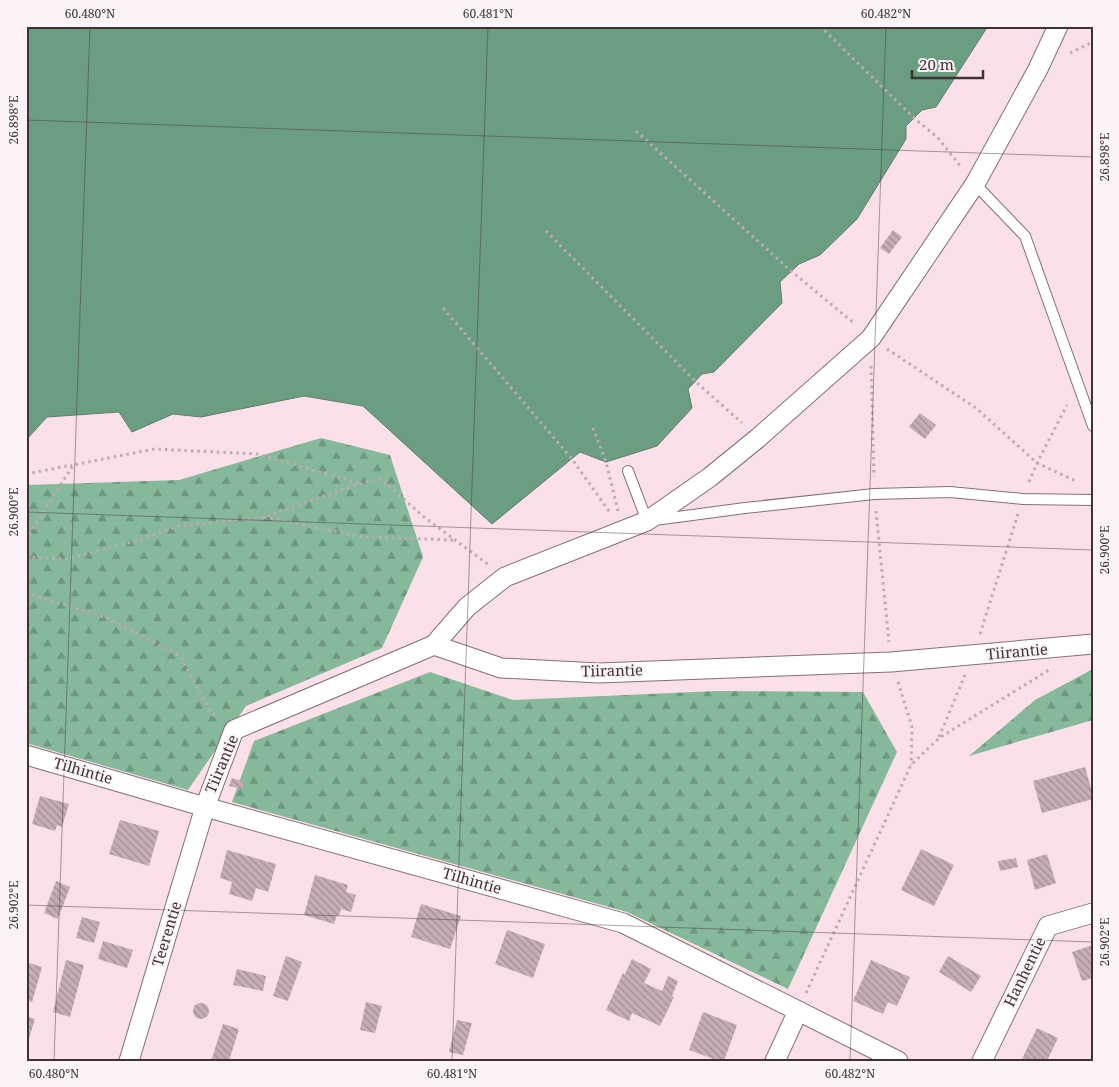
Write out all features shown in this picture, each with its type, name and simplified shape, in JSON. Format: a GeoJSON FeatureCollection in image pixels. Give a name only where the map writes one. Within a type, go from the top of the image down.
{"type":"FeatureCollection","features":[{"type":"Feature","properties":{"kind":"street"},"geometry":{"type":"LineString","coordinates":[[434,645],[467,607],[505,577],[648,520],[710,477],[758,438],[871,338],[975,184],[1038,69],[1058,26]]}},
{"type":"Feature","properties":{"kind":"street","name":"Tiirantie"},"geometry":{"type":"LineString","coordinates":[[205,807],[234,730],[434,645],[501,668],[599,673],[892,662],[1093,644]]}},
{"type":"Feature","properties":{"kind":"street","name":"Tilhintie"},"geometry":{"type":"LineString","coordinates":[[26,755],[623,924],[898,1061]]}},
{"type":"Feature","properties":{"kind":"street","name":"Teerentie"},"geometry":{"type":"LineString","coordinates":[[129,1061],[205,807]]}},
{"type":"Feature","properties":{"kind":"street","name":"Hanhentie"},"geometry":{"type":"LineString","coordinates":[[982,1061],[1048,926],[1093,913]]}},
{"type":"Feature","properties":{"kind":"street"},"geometry":{"type":"LineString","coordinates":[[776,1061],[798,1011]]}},
{"type":"Feature","properties":{"kind":"lane"},"geometry":{"type":"LineString","coordinates":[[975,184],[1025,236],[1093,426]]}},
{"type":"Feature","properties":{"kind":"lane"},"geometry":{"type":"LineString","coordinates":[[628,471],[648,520],[874,494],[950,492],[1023,499],[1093,500]]}},
{"type":"Feature","properties":{"kind":"path"},"geometry":{"type":"LineString","coordinates":[[820,26],[914,118],[938,138],[975,184]]}},
{"type":"Feature","properties":{"kind":"path"},"geometry":{"type":"LineString","coordinates":[[636,132],[791,271],[871,338],[976,408],[1037,463],[1085,485]]}},
{"type":"Feature","properties":{"kind":"path"},"geometry":{"type":"LineString","coordinates":[[546,231],[695,382],[758,438]]}},
{"type":"Feature","properties":{"kind":"path"},"geometry":{"type":"LineString","coordinates":[[443,308],[572,459],[623,530]]}},
{"type":"Feature","properties":{"kind":"path"},"geometry":{"type":"LineString","coordinates":[[871,338],[874,494],[892,662],[912,727],[911,764]]}},
{"type":"Feature","properties":{"kind":"path"},"geometry":{"type":"LineString","coordinates":[[939,738],[973,655],[1023,499],[1037,463],[1078,384]]}},
{"type":"Feature","properties":{"kind":"path"},"geometry":{"type":"LineString","coordinates":[[593,428],[606,462],[623,530]]}},
{"type":"Feature","properties":{"kind":"path"},"geometry":{"type":"LineString","coordinates":[[26,474],[155,449],[257,454],[358,484]]}},
{"type":"Feature","properties":{"kind":"path"},"geometry":{"type":"LineString","coordinates":[[26,540],[73,465]]}},
{"type":"Feature","properties":{"kind":"path"},"geometry":{"type":"LineString","coordinates":[[26,557],[67,559],[135,541],[178,526],[264,517],[358,484],[381,479],[424,518],[505,577]]}},
{"type":"Feature","properties":{"kind":"path"},"geometry":{"type":"LineString","coordinates":[[264,517],[364,537],[455,540]]}},
{"type":"Feature","properties":{"kind":"path"},"geometry":{"type":"LineString","coordinates":[[26,593],[108,618],[180,656],[212,714],[234,730]]}},
{"type":"Feature","properties":{"kind":"path"},"geometry":{"type":"LineString","coordinates":[[798,1011],[911,764],[939,738],[1056,666]]}},
{"type":"Feature","properties":{"kind":"green space"},"geometry":{"type":"Polygon","coordinates":[[[321,438],[390,455],[423,557],[382,648],[246,706],[188,790],[26,743],[26,485],[179,480],[321,438]]]}},
{"type":"Feature","properties":{"kind":"green space"},"geometry":{"type":"Polygon","coordinates":[[[1093,669],[1093,720],[969,756],[1035,700],[1093,669]]]}},
{"type":"Feature","properties":{"kind":"green space"},"geometry":{"type":"Polygon","coordinates":[[[430,672],[513,700],[717,691],[863,692],[897,752],[788,989],[627,912],[232,802],[254,741],[430,672]]]}},
{"type":"Feature","properties":{"kind":"shaded area"},"geometry":{"type":"Polygon","coordinates":[[[26,26],[988,26],[936,107],[922,110],[906,126],[906,139],[857,219],[820,255],[799,264],[780,282],[782,303],[714,372],[702,374],[688,389],[692,408],[657,446],[606,462],[580,452],[492,524],[363,406],[304,396],[201,417],[173,414],[132,432],[119,412],[47,417],[26,440],[26,26]]]}},
{"type":"Feature","properties":{"kind":"building"},"geometry":{"type":"Polygon","coordinates":[[[893,230],[902,237],[889,254],[880,248],[893,230]]]}},
{"type":"Feature","properties":{"kind":"building"},"geometry":{"type":"Polygon","coordinates":[[[920,413],[936,425],[925,439],[909,427],[920,413]]]}},
{"type":"Feature","properties":{"kind":"building"},"geometry":{"type":"Polygon","coordinates":[[[1085,767],[1093,799],[1042,813],[1033,781],[1085,767]]]}},
{"type":"Feature","properties":{"kind":"building"},"geometry":{"type":"Polygon","coordinates":[[[232,778],[245,782],[242,789],[229,786],[232,778]]]}},
{"type":"Feature","properties":{"kind":"building"},"geometry":{"type":"Polygon","coordinates":[[[40,796],[69,804],[62,827],[57,825],[55,831],[32,824],[40,796]]]}},
{"type":"Feature","properties":{"kind":"building"},"geometry":{"type":"Polygon","coordinates":[[[120,820],[159,831],[149,866],[109,854],[120,820]]]}},
{"type":"Feature","properties":{"kind":"building"},"geometry":{"type":"Polygon","coordinates":[[[921,849],[954,865],[934,906],[901,890],[921,849]]]}},
{"type":"Feature","properties":{"kind":"building"},"geometry":{"type":"Polygon","coordinates":[[[227,850],[276,864],[268,892],[256,888],[252,901],[229,894],[232,882],[220,878],[227,850]]]}},
{"type":"Feature","properties":{"kind":"building"},"geometry":{"type":"Polygon","coordinates":[[[1047,854],[1056,883],[1035,890],[1027,860],[1047,854]]]}},
{"type":"Feature","properties":{"kind":"building"},"geometry":{"type":"Polygon","coordinates":[[[1016,858],[1018,867],[1000,871],[998,861],[1016,858]]]}},
{"type":"Feature","properties":{"kind":"building"},"geometry":{"type":"Polygon","coordinates":[[[315,875],[348,885],[346,892],[356,895],[351,912],[341,909],[334,924],[304,915],[315,875]]]}},
{"type":"Feature","properties":{"kind":"building"},"geometry":{"type":"Polygon","coordinates":[[[56,881],[70,887],[58,919],[44,913],[56,881]]]}},
{"type":"Feature","properties":{"kind":"building"},"geometry":{"type":"Polygon","coordinates":[[[421,904],[461,916],[450,949],[411,937],[421,904]]]}},
{"type":"Feature","properties":{"kind":"building"},"geometry":{"type":"Polygon","coordinates":[[[82,917],[100,922],[94,943],[76,938],[82,917]]]}},
{"type":"Feature","properties":{"kind":"building"},"geometry":{"type":"Polygon","coordinates":[[[507,930],[545,944],[533,978],[495,964],[507,930]]]}},
{"type":"Feature","properties":{"kind":"building"},"geometry":{"type":"Polygon","coordinates":[[[103,941],[133,950],[127,968],[98,959],[103,941]]]}},
{"type":"Feature","properties":{"kind":"building"},"geometry":{"type":"Polygon","coordinates":[[[1093,945],[1093,978],[1082,981],[1072,952],[1093,945]]]}},
{"type":"Feature","properties":{"kind":"building"},"geometry":{"type":"Polygon","coordinates":[[[286,956],[302,962],[288,1001],[273,996],[286,956]]]}},
{"type":"Feature","properties":{"kind":"building"},"geometry":{"type":"Polygon","coordinates":[[[948,956],[981,976],[971,992],[939,972],[948,956]]]}},
{"type":"Feature","properties":{"kind":"building"},"geometry":{"type":"Polygon","coordinates":[[[632,959],[651,969],[644,983],[662,991],[668,976],[678,981],[672,996],[674,997],[660,1026],[632,1013],[629,1021],[606,1010],[623,973],[625,974],[632,959]]]}},
{"type":"Feature","properties":{"kind":"building"},"geometry":{"type":"Polygon","coordinates":[[[66,960],[84,965],[70,1017],[53,1012],[66,960]]]}},
{"type":"Feature","properties":{"kind":"building"},"geometry":{"type":"Polygon","coordinates":[[[871,960],[910,977],[897,1006],[888,1002],[883,1014],[853,1001],[871,960]]]}},
{"type":"Feature","properties":{"kind":"building"},"geometry":{"type":"Polygon","coordinates":[[[26,962],[42,967],[32,1002],[26,1000],[26,962]]]}},
{"type":"Feature","properties":{"kind":"building"},"geometry":{"type":"Polygon","coordinates":[[[237,969],[266,976],[263,991],[233,985],[237,969]]]}},
{"type":"Feature","properties":{"kind":"building"},"geometry":{"type":"Polygon","coordinates":[[[366,1002],[382,1006],[375,1033],[360,1030],[366,1002]]]}},
{"type":"Feature","properties":{"kind":"building"},"geometry":{"type":"Polygon","coordinates":[[[198,1003],[204,1003],[209,1008],[207,1017],[198,1019],[193,1014],[193,1008],[198,1003]]]}},
{"type":"Feature","properties":{"kind":"building"},"geometry":{"type":"Polygon","coordinates":[[[703,1012],[737,1025],[724,1061],[689,1050],[703,1012]]]}},
{"type":"Feature","properties":{"kind":"building"},"geometry":{"type":"Polygon","coordinates":[[[26,1016],[35,1019],[27,1045],[26,1045],[26,1016]]]}},
{"type":"Feature","properties":{"kind":"building"},"geometry":{"type":"Polygon","coordinates":[[[457,1020],[472,1023],[463,1055],[449,1052],[457,1020]]]}},
{"type":"Feature","properties":{"kind":"building"},"geometry":{"type":"Polygon","coordinates":[[[223,1024],[239,1029],[229,1061],[211,1061],[223,1024]]]}},
{"type":"Feature","properties":{"kind":"building"},"geometry":{"type":"Polygon","coordinates":[[[1037,1028],[1058,1038],[1047,1061],[1021,1061],[1037,1028]]]}}]}
